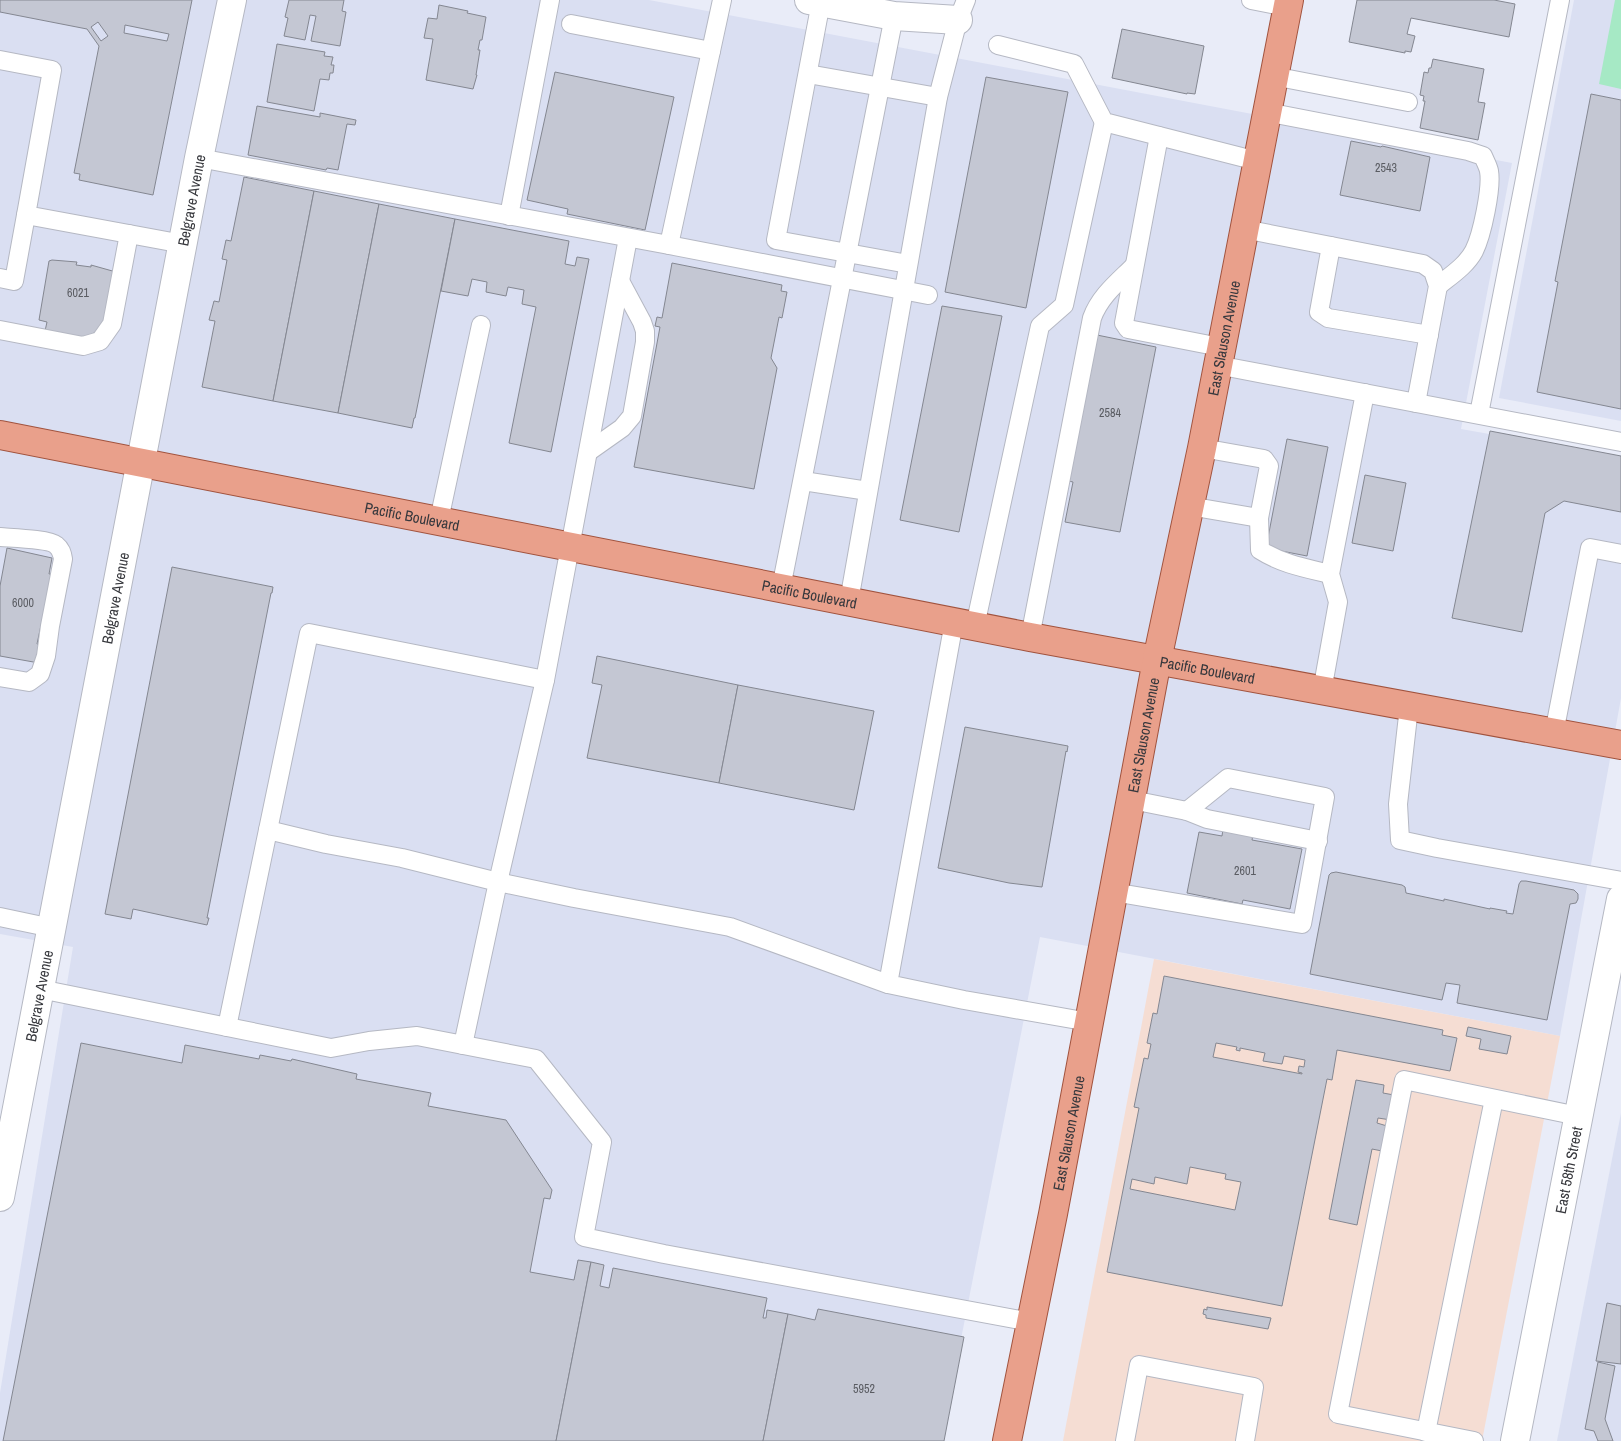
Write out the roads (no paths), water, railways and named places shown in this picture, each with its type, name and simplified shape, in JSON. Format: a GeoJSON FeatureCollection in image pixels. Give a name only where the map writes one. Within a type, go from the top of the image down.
{"type":"FeatureCollection","features":[{"type":"Feature","properties":{"kind":"main road","name":"East Slauson Avenue"},"geometry":{"type":"LineString","coordinates":[[1007,1441],[1132,800],[1157,660],[1202,448],[1288,4]]}},
{"type":"Feature","properties":{"kind":"main road","name":"Pacific Boulevard"},"geometry":{"type":"LineString","coordinates":[[0,435],[1030,637],[1621,745]]}},
{"type":"Feature","properties":{"kind":"street","name":"Belgrave Avenue"},"geometry":{"type":"LineString","coordinates":[[0,1197],[199,158],[232,0]]}},
{"type":"Feature","properties":{"kind":"street"},"geometry":{"type":"LineString","coordinates":[[815,1],[894,16],[962,10]]}},
{"type":"Feature","properties":{"kind":"street","name":"East 58th Street"},"geometry":{"type":"LineString","coordinates":[[1515,1441],[1621,899]]}},
{"type":"Feature","properties":{"kind":"lane"},"geometry":{"type":"LineString","coordinates":[[509,216],[550,0]]}},
{"type":"Feature","properties":{"kind":"lane"},"geometry":{"type":"LineString","coordinates":[[669,245],[722,0]]}},
{"type":"Feature","properties":{"kind":"lane"},"geometry":{"type":"LineString","coordinates":[[1251,0],[1288,4]]}},
{"type":"Feature","properties":{"kind":"lane"},"geometry":{"type":"LineString","coordinates":[[1479,414],[1560,0]]}},
{"type":"Feature","properties":{"kind":"lane"},"geometry":{"type":"LineString","coordinates":[[815,1],[808,74],[776,240],[908,264]]}},
{"type":"Feature","properties":{"kind":"lane"},"geometry":{"type":"LineString","coordinates":[[849,601],[938,97],[962,10]]}},
{"type":"Feature","properties":{"kind":"lane"},"geometry":{"type":"LineString","coordinates":[[781,588],[894,16]]}},
{"type":"Feature","properties":{"kind":"lane"},"geometry":{"type":"LineString","coordinates":[[571,24],[711,51]]}},
{"type":"Feature","properties":{"kind":"lane"},"geometry":{"type":"LineString","coordinates":[[888,984],[965,624],[1040,326],[1064,305],[1104,122],[1074,64],[998,45]]}},
{"type":"Feature","properties":{"kind":"lane"},"geometry":{"type":"LineString","coordinates":[[0,60],[52,70],[14,281],[0,278]]}},
{"type":"Feature","properties":{"kind":"lane"},"geometry":{"type":"LineString","coordinates":[[808,74],[938,97]]}},
{"type":"Feature","properties":{"kind":"lane"},"geometry":{"type":"LineString","coordinates":[[1274,76],[1408,102]]}},
{"type":"Feature","properties":{"kind":"lane"},"geometry":{"type":"LineString","coordinates":[[1266,112],[1468,151],[1483,156],[1489,170],[1487,200],[1481,232],[1474,251],[1459,269],[1438,286]]}},
{"type":"Feature","properties":{"kind":"lane"},"geometry":{"type":"LineString","coordinates":[[1104,122],[1258,161]]}},
{"type":"Feature","properties":{"kind":"lane"},"geometry":{"type":"LineString","coordinates":[[1159,136],[1124,323],[1128,329],[1219,356],[1365,393],[1621,442]]}},
{"type":"Feature","properties":{"kind":"lane"},"geometry":{"type":"LineString","coordinates":[[199,158],[928,295]]}},
{"type":"Feature","properties":{"kind":"lane"},"geometry":{"type":"LineString","coordinates":[[26,215],[183,244]]}},
{"type":"Feature","properties":{"kind":"lane"},"geometry":{"type":"LineString","coordinates":[[1244,229],[1423,264],[1433,270],[1438,286],[1416,403]]}},
{"type":"Feature","properties":{"kind":"lane"},"geometry":{"type":"LineString","coordinates":[[0,330],[83,346],[100,341],[112,324],[130,234]]}},
{"type":"Feature","properties":{"kind":"lane"},"geometry":{"type":"LineString","coordinates":[[464,1045],[498,882],[545,680],[628,238]]}},
{"type":"Feature","properties":{"kind":"lane"},"geometry":{"type":"LineString","coordinates":[[1331,246],[1319,312],[1328,318],[1429,336]]}},
{"type":"Feature","properties":{"kind":"lane"},"geometry":{"type":"LineString","coordinates":[[1030,637],[1092,318],[1104,296],[1134,266]]}},
{"type":"Feature","properties":{"kind":"lane"},"geometry":{"type":"LineString","coordinates":[[588,452],[628,423],[632,416],[645,342],[645,331],[620,281]]}},
{"type":"Feature","properties":{"kind":"lane"},"geometry":{"type":"LineString","coordinates":[[439,520],[481,325]]}},
{"type":"Feature","properties":{"kind":"lane"},"geometry":{"type":"LineString","coordinates":[[1322,691],[1338,602],[1330,574],[1365,393]]}},
{"type":"Feature","properties":{"kind":"lane"},"geometry":{"type":"LineString","coordinates":[[1202,448],[1264,459],[1269,466],[1259,518],[1260,550],[1275,559],[1292,565],[1330,574]]}},
{"type":"Feature","properties":{"kind":"lane"},"geometry":{"type":"LineString","coordinates":[[802,481],[868,491]]}},
{"type":"Feature","properties":{"kind":"lane"},"geometry":{"type":"LineString","coordinates":[[1189,506],[1259,518]]}},
{"type":"Feature","properties":{"kind":"lane"},"geometry":{"type":"LineString","coordinates":[[0,538],[22,538],[54,543],[61,550],[63,559],[46,656],[40,674],[29,682],[0,678]]}},
{"type":"Feature","properties":{"kind":"lane"},"geometry":{"type":"LineString","coordinates":[[1554,733],[1590,548],[1621,554]]}},
{"type":"Feature","properties":{"kind":"lane"},"geometry":{"type":"LineString","coordinates":[[227,1027],[309,633],[545,680]]}},
{"type":"Feature","properties":{"kind":"lane"},"geometry":{"type":"LineString","coordinates":[[1409,707],[1398,804],[1400,840],[1621,881]]}},
{"type":"Feature","properties":{"kind":"lane"},"geometry":{"type":"LineString","coordinates":[[1113,892],[1302,924],[1325,797],[1228,778],[1187,811]]}},
{"type":"Feature","properties":{"kind":"lane"},"geometry":{"type":"LineString","coordinates":[[1132,800],[1318,841]]}},
{"type":"Feature","properties":{"kind":"lane"},"geometry":{"type":"LineString","coordinates":[[268,830],[326,844],[402,858],[498,882],[574,898],[730,927],[888,984],[964,1000],[1089,1022]]}},
{"type":"Feature","properties":{"kind":"lane"},"geometry":{"type":"LineString","coordinates":[[0,917],[52,928]]}},
{"type":"Feature","properties":{"kind":"lane"},"geometry":{"type":"LineString","coordinates":[[40,989],[331,1048],[369,1041],[417,1036],[536,1059],[602,1142],[584,1237],[664,1254],[1031,1322]]}},
{"type":"Feature","properties":{"kind":"lane"},"geometry":{"type":"LineString","coordinates":[[1474,1441],[1338,1414],[1404,1080],[1578,1116]]}},
{"type":"Feature","properties":{"kind":"lane"},"geometry":{"type":"LineString","coordinates":[[1426,1432],[1494,1099]]}},
{"type":"Feature","properties":{"kind":"lane"},"geometry":{"type":"LineString","coordinates":[[1125,1441],[1139,1365],[1254,1387],[1245,1441]]}}]}
